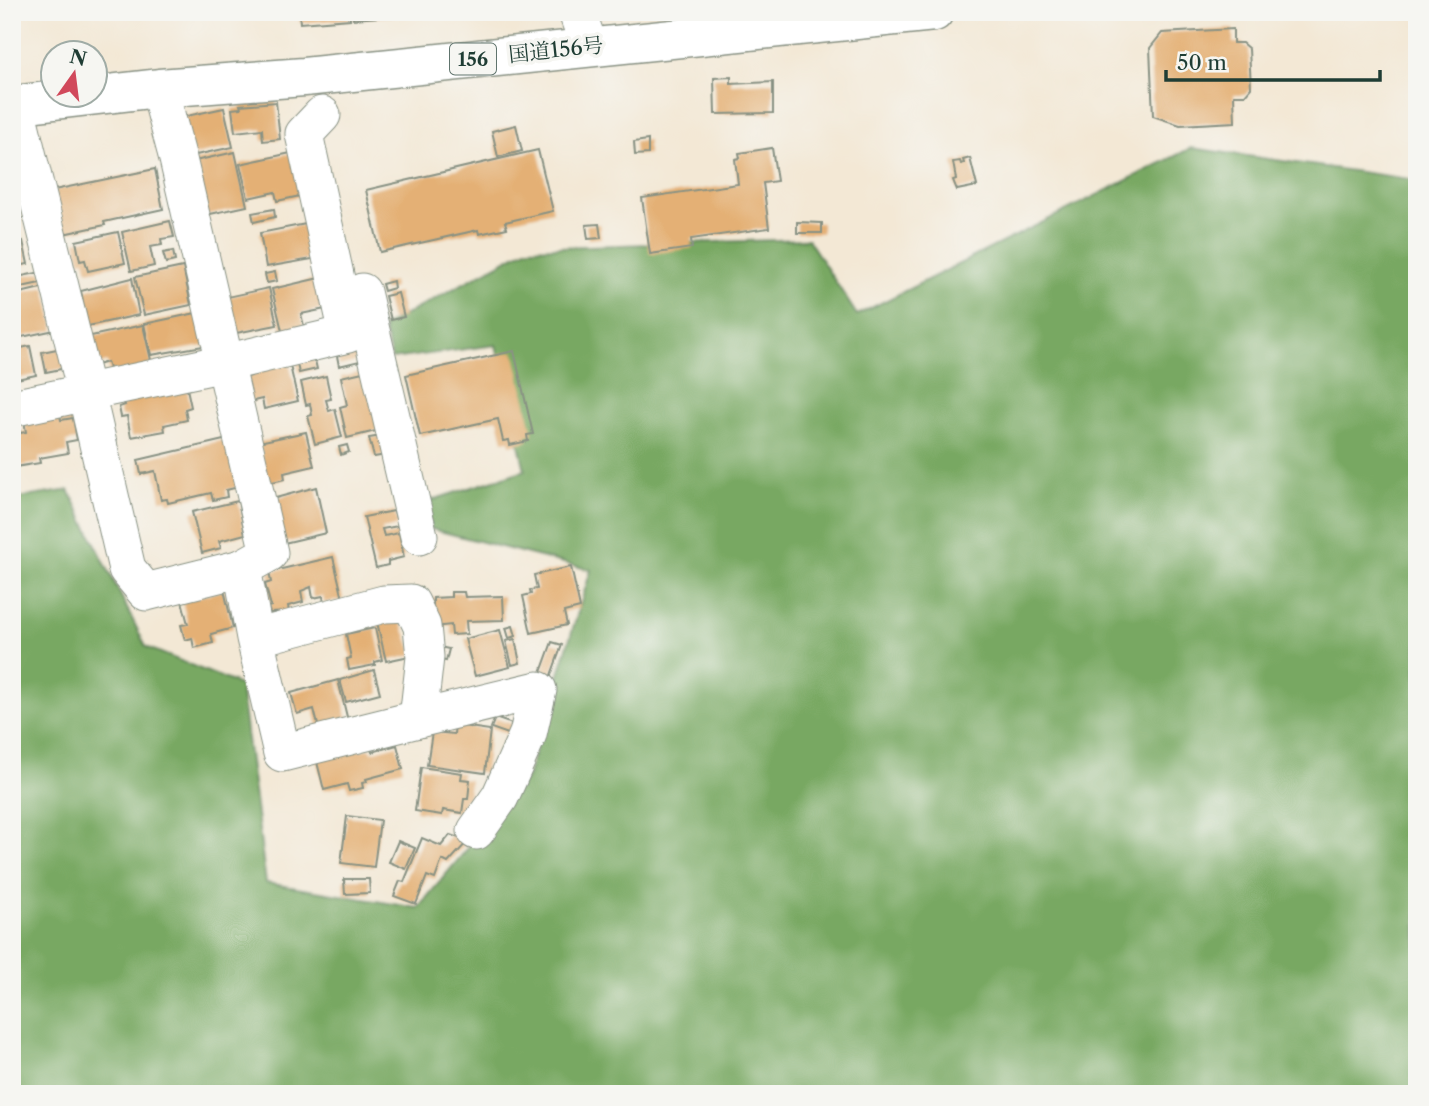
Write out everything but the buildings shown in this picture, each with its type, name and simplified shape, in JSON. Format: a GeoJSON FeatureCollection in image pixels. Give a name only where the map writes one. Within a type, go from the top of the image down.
{"type":"FeatureCollection","features":[{"type":"Feature","properties":{"kind":"highway","name":"国道156号"},"geometry":{"type":"LineString","coordinates":[[14,104],[304,77],[583,29],[934,12]]}},
{"type":"Feature","properties":{"kind":"street"},"geometry":{"type":"LineString","coordinates":[[304,77],[322,115],[419,536]]}},
{"type":"Feature","properties":{"kind":"street"},"geometry":{"type":"LineString","coordinates":[[14,104],[127,569],[146,593],[242,568],[269,553],[178,159],[159,89]]}},
{"type":"Feature","properties":{"kind":"street"},"geometry":{"type":"LineString","coordinates":[[12,408],[348,334],[304,134],[322,115]]}},
{"type":"Feature","properties":{"kind":"street"},"geometry":{"type":"LineString","coordinates":[[242,568],[282,753],[537,690],[528,734],[500,797],[476,831]]}},
{"type":"Feature","properties":{"kind":"street"},"geometry":{"type":"LineString","coordinates":[[255,638],[384,604],[411,603],[422,626],[425,657],[418,719]]}},
{"type":"Feature","properties":{"kind":"green space"},"geometry":{"type":"Polygon","coordinates":[[[1191,148],[1417,180],[1417,1094],[12,1094],[12,499],[69,490],[146,647],[240,685],[266,883],[418,908],[527,777],[591,570],[431,529],[426,502],[525,470],[496,345],[392,359],[383,327],[528,248],[808,239],[857,315],[1191,148]]]}}]}
